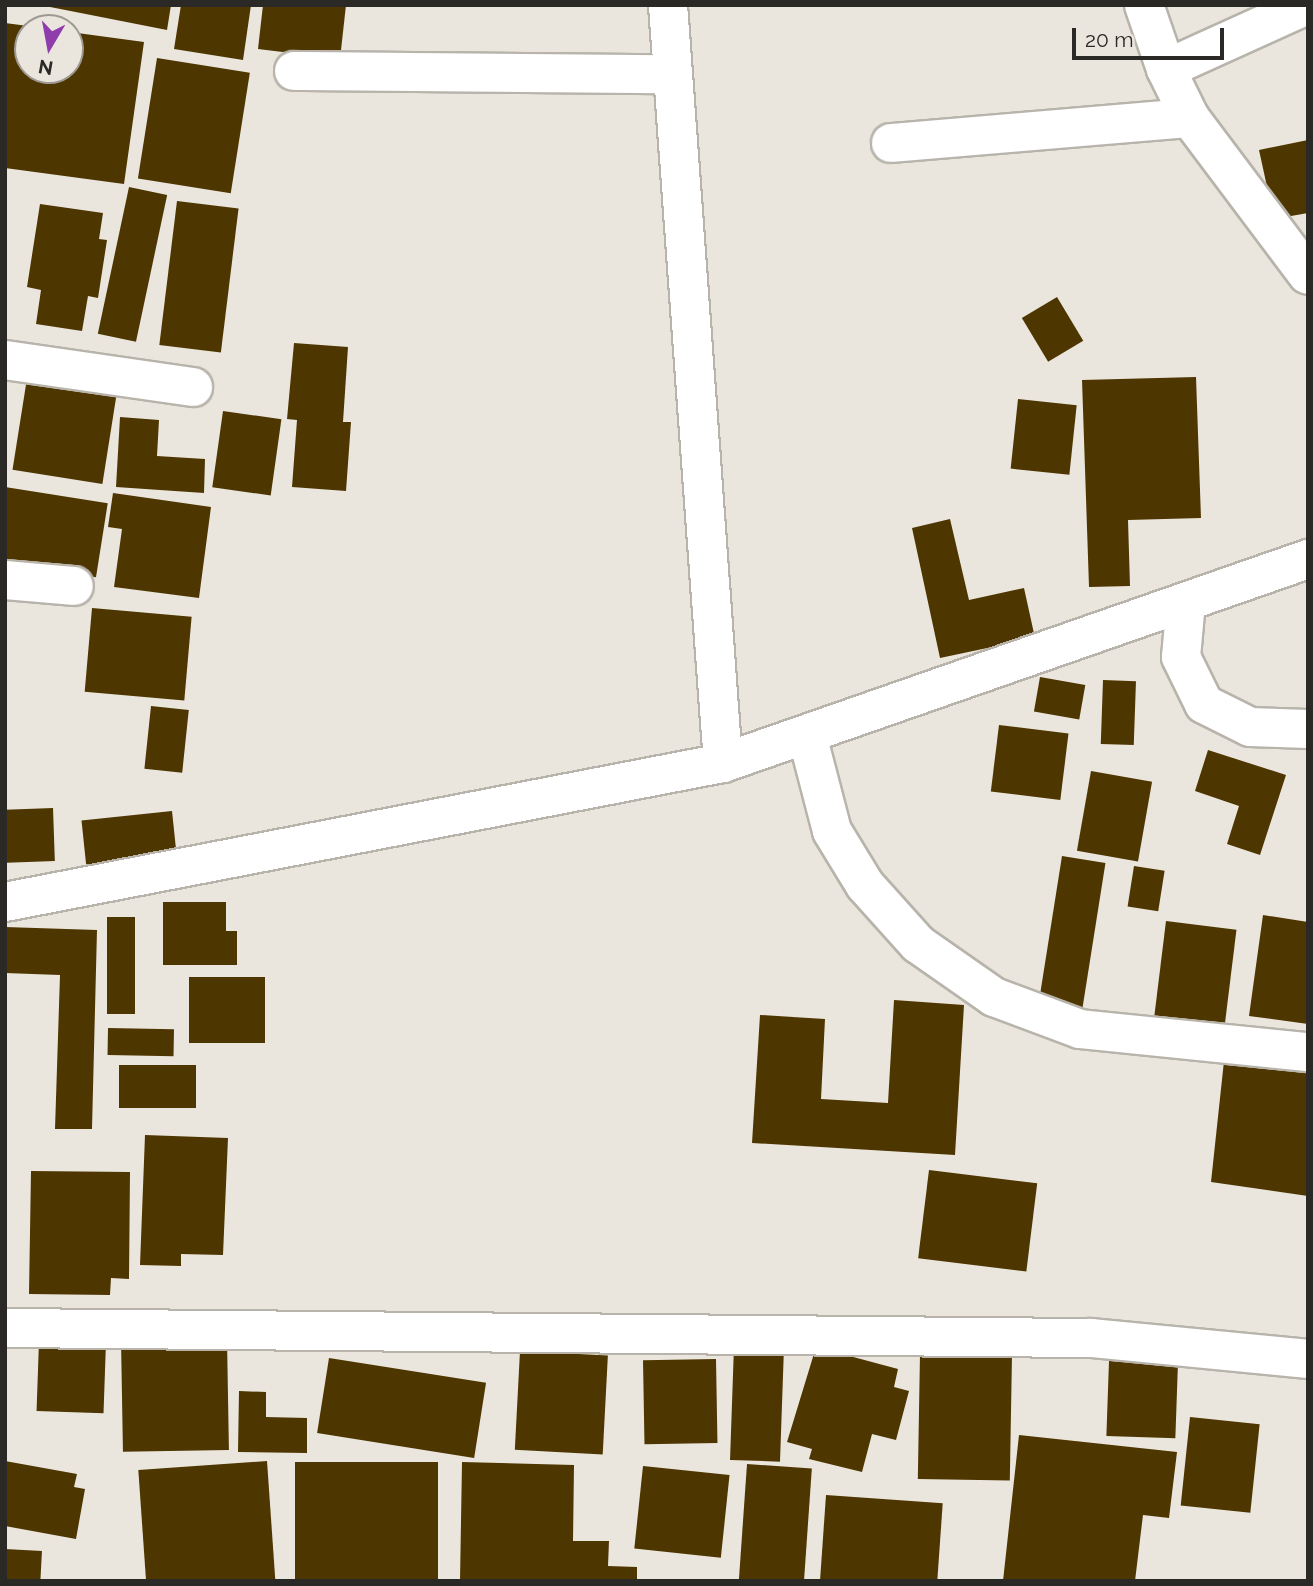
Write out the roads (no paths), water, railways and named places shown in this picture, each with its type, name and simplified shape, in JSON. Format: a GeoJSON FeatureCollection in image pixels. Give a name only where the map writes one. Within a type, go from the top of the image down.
{"type":"FeatureCollection","features":[{"type":"Feature","properties":{"kind":"street"},"geometry":{"type":"LineString","coordinates":[[668,5],[723,764]]}},
{"type":"Feature","properties":{"kind":"street"},"geometry":{"type":"LineString","coordinates":[[1144,5],[1166,69],[1190,118],[1308,275]]}},
{"type":"Feature","properties":{"kind":"street"},"geometry":{"type":"LineString","coordinates":[[1166,69],[1307,5]]}},
{"type":"Feature","properties":{"kind":"street"},"geometry":{"type":"LineString","coordinates":[[294,71],[673,74]]}},
{"type":"Feature","properties":{"kind":"street"},"geometry":{"type":"LineString","coordinates":[[891,143],[1190,118]]}},
{"type":"Feature","properties":{"kind":"street"},"geometry":{"type":"LineString","coordinates":[[5,359],[193,387]]}},
{"type":"Feature","properties":{"kind":"street"},"geometry":{"type":"LineString","coordinates":[[5,902],[723,764],[1308,559]]}},
{"type":"Feature","properties":{"kind":"street"},"geometry":{"type":"LineString","coordinates":[[5,580],[74,586]]}},
{"type":"Feature","properties":{"kind":"street"},"geometry":{"type":"LineString","coordinates":[[1186,602],[1181,657],[1204,704],[1250,727],[1308,729]]}},
{"type":"Feature","properties":{"kind":"street"},"geometry":{"type":"LineString","coordinates":[[807,735],[832,831],[865,885],[918,944],[994,997],[1080,1029],[1308,1052]]}},
{"type":"Feature","properties":{"kind":"street"},"geometry":{"type":"LineString","coordinates":[[5,1328],[1091,1338],[1308,1359]]}}]}
